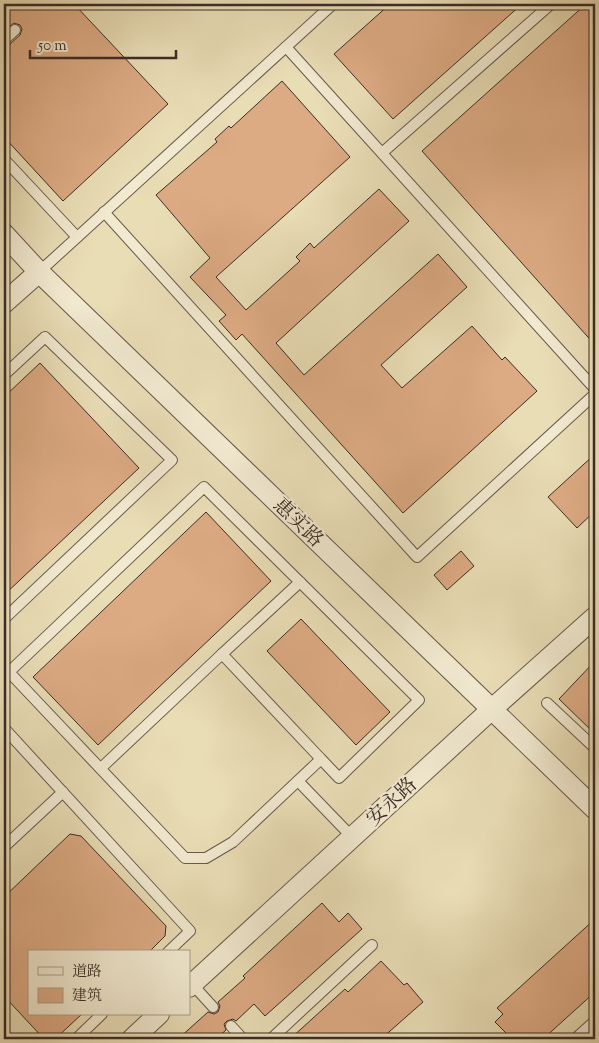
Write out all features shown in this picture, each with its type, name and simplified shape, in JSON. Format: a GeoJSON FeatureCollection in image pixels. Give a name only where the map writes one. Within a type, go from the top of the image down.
{"type":"FeatureCollection","features":[{"type":"Feature","properties":{"kind":"street","name":"惠实路"},"geometry":{"type":"LineString","coordinates":[[4,234],[39,272],[595,809]]}},
{"type":"Feature","properties":{"kind":"street"},"geometry":{"type":"LineString","coordinates":[[4,303],[39,272]]}},
{"type":"Feature","properties":{"kind":"street","name":"安永路"},"geometry":{"type":"LineString","coordinates":[[190,986],[595,617]]}},
{"type":"Feature","properties":{"kind":"street"},"geometry":{"type":"LineString","coordinates":[[132,1039],[157,1016]]}},
{"type":"Feature","properties":{"kind":"lane"},"geometry":{"type":"LineString","coordinates":[[39,272],[333,4]]}},
{"type":"Feature","properties":{"kind":"lane"},"geometry":{"type":"LineString","coordinates":[[382,153],[551,4]]}},
{"type":"Feature","properties":{"kind":"lane"},"geometry":{"type":"LineString","coordinates":[[4,40],[15,30]]}},
{"type":"Feature","properties":{"kind":"lane"},"geometry":{"type":"LineString","coordinates":[[286,47],[595,389]]}},
{"type":"Feature","properties":{"kind":"lane"},"geometry":{"type":"LineString","coordinates":[[4,160],[77,236]]}},
{"type":"Feature","properties":{"kind":"lane"},"geometry":{"type":"LineString","coordinates":[[104,212],[417,557],[595,394]]}},
{"type":"Feature","properties":{"kind":"lane"},"geometry":{"type":"LineString","coordinates":[[4,375],[45,337],[172,460],[4,619]]}},
{"type":"Feature","properties":{"kind":"lane"},"geometry":{"type":"LineString","coordinates":[[222,654],[339,778],[419,700],[204,487],[9,672],[185,858],[206,858],[233,842],[320,760]]}},
{"type":"Feature","properties":{"kind":"lane"},"geometry":{"type":"LineString","coordinates":[[101,768],[300,582]]}},
{"type":"Feature","properties":{"kind":"lane"},"geometry":{"type":"LineString","coordinates":[[547,702],[595,748]]}},
{"type":"Feature","properties":{"kind":"lane"},"geometry":{"type":"LineString","coordinates":[[4,728],[190,931],[170,950]]}},
{"type":"Feature","properties":{"kind":"lane"},"geometry":{"type":"LineString","coordinates":[[298,781],[352,837]]}},
{"type":"Feature","properties":{"kind":"lane"},"geometry":{"type":"LineString","coordinates":[[4,847],[63,792]]}},
{"type":"Feature","properties":{"kind":"lane"},"geometry":{"type":"LineString","coordinates":[[271,1039],[372,945]]}},
{"type":"Feature","properties":{"kind":"lane"},"geometry":{"type":"LineString","coordinates":[[190,986],[213,1006]]}},
{"type":"Feature","properties":{"kind":"lane"},"geometry":{"type":"LineString","coordinates":[[76,1039],[100,1016]]}},
{"type":"Feature","properties":{"kind":"lane"},"geometry":{"type":"LineString","coordinates":[[575,1039],[595,1021]]}},
{"type":"Feature","properties":{"kind":"lane"},"geometry":{"type":"LineString","coordinates":[[231,1026],[243,1039]]}},
{"type":"Feature","properties":{"kind":"lane"},"geometry":{"type":"LineString","coordinates":[[4,1035],[8,1039]]}},
{"type":"Feature","properties":{"kind":"building"},"geometry":{"type":"Polygon","coordinates":[[[4,4],[74,4],[168,104],[63,201],[4,137],[4,47],[20,35],[22,29],[20,25],[14,23],[4,31],[4,4]]]}},
{"type":"Feature","properties":{"kind":"building"},"geometry":{"type":"Polygon","coordinates":[[[390,4],[522,4],[393,119],[334,54],[390,4]]]}},
{"type":"Feature","properties":{"kind":"building"},"geometry":{"type":"Polygon","coordinates":[[[586,4],[595,4],[595,345],[422,151],[586,4]]]}},
{"type":"Feature","properties":{"kind":"building"},"geometry":{"type":"Polygon","coordinates":[[[282,81],[350,157],[216,277],[246,310],[300,261],[296,257],[310,243],[314,248],[379,189],[409,221],[276,343],[304,375],[438,254],[467,287],[381,365],[402,388],[472,326],[502,360],[505,357],[537,391],[403,513],[242,334],[236,340],[219,321],[226,315],[190,277],[210,258],[156,195],[217,142],[215,139],[229,126],[231,128],[282,81]]]}},
{"type":"Feature","properties":{"kind":"building"},"geometry":{"type":"Polygon","coordinates":[[[40,363],[139,468],[4,595],[4,397],[40,363]]]}},
{"type":"Feature","properties":{"kind":"building"},"geometry":{"type":"Polygon","coordinates":[[[595,454],[595,511],[577,528],[548,497],[595,454]]]}},
{"type":"Feature","properties":{"kind":"building"},"geometry":{"type":"Polygon","coordinates":[[[206,512],[271,581],[98,745],[33,677],[206,512]]]}},
{"type":"Feature","properties":{"kind":"building"},"geometry":{"type":"Polygon","coordinates":[[[461,551],[474,566],[447,590],[434,575],[461,551]]]}},
{"type":"Feature","properties":{"kind":"building"},"geometry":{"type":"Polygon","coordinates":[[[301,619],[390,712],[356,745],[267,651],[301,619]]]}},
{"type":"Feature","properties":{"kind":"building"},"geometry":{"type":"Polygon","coordinates":[[[595,661],[595,734],[559,699],[595,661]]]}},
{"type":"Feature","properties":{"kind":"building"},"geometry":{"type":"Polygon","coordinates":[[[70,834],[81,836],[166,926],[165,936],[151,950],[28,950],[28,1016],[80,1016],[55,1039],[44,1039],[4,996],[4,897],[70,834]]]}},
{"type":"Feature","properties":{"kind":"building"},"geometry":{"type":"Polygon","coordinates":[[[322,903],[339,922],[348,913],[362,929],[265,1016],[254,1004],[236,1021],[233,1019],[227,1021],[224,1024],[226,1030],[216,1039],[178,1039],[208,1012],[214,1014],[218,1012],[220,1006],[218,1002],[245,978],[243,976],[322,903]]]}},
{"type":"Feature","properties":{"kind":"building"},"geometry":{"type":"Polygon","coordinates":[[[595,919],[595,992],[543,1039],[512,1039],[495,1022],[503,1014],[497,1008],[595,919]]]}},
{"type":"Feature","properties":{"kind":"building"},"geometry":{"type":"Polygon","coordinates":[[[381,961],[404,985],[407,983],[423,1002],[381,1039],[290,1039],[345,989],[348,992],[381,961]]]}}]}
